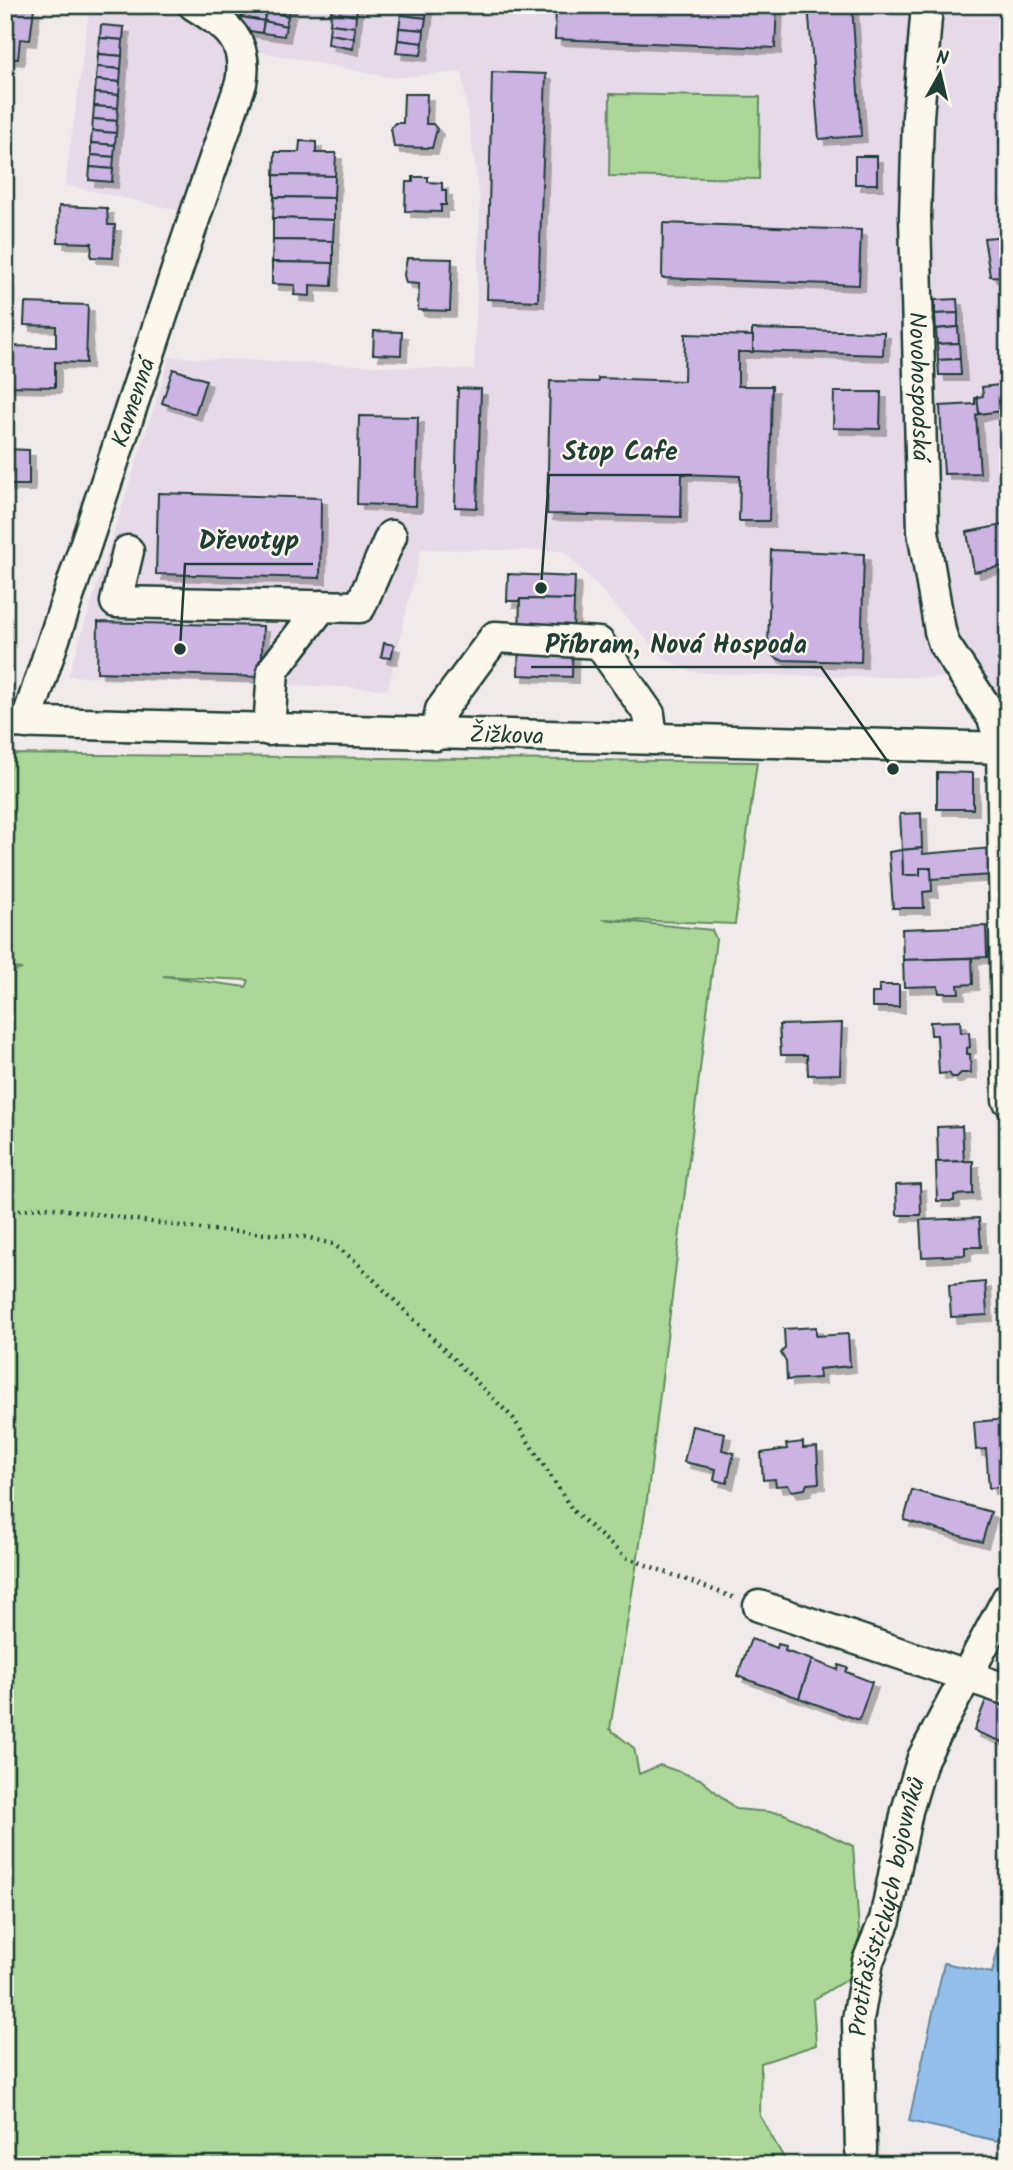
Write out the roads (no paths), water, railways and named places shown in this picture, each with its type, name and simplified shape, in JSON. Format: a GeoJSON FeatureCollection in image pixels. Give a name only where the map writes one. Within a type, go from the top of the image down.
{"type":"FeatureCollection","features":[{"type":"Feature","properties":{"kind":"street","name":"Kamenná"},"geometry":{"type":"LineString","coordinates":[[16,723],[241,83],[244,67],[242,51],[233,35],[218,20],[194,5]]}},
{"type":"Feature","properties":{"kind":"street","name":"Novohospodská"},"geometry":{"type":"LineString","coordinates":[[927,5],[918,117],[915,217],[923,531],[944,644],[993,718],[1005,748]]}},
{"type":"Feature","properties":{"kind":"street"},"geometry":{"type":"LineString","coordinates":[[128,551],[116,602],[360,607],[391,536]]}},
{"type":"Feature","properties":{"kind":"street"},"geometry":{"type":"LineString","coordinates":[[269,730],[273,670],[322,606]]}},
{"type":"Feature","properties":{"kind":"street"},"geometry":{"type":"LineString","coordinates":[[436,735],[441,710],[495,637],[599,643],[649,714],[652,739]]}},
{"type":"Feature","properties":{"kind":"street","name":"Žižkova"},"geometry":{"type":"LineString","coordinates":[[16,723],[1005,748]]}},
{"type":"Feature","properties":{"kind":"street"},"geometry":{"type":"LineString","coordinates":[[1005,748],[1008,1100]]}},
{"type":"Feature","properties":{"kind":"street","name":"Protifašistických bojovníků"},"geometry":{"type":"LineString","coordinates":[[861,2150],[858,2020],[868,1961],[885,1920],[907,1811],[923,1758],[964,1676],[1008,1598]]}},
{"type":"Feature","properties":{"kind":"street"},"geometry":{"type":"LineString","coordinates":[[759,1606],[1008,1690]]}},
{"type":"Feature","properties":{"kind":"water"},"geometry":{"type":"Polygon","coordinates":[[[998,1949],[1008,1951],[1008,2098],[998,2141],[909,2121],[944,1963],[992,1973],[998,1949]]]}},
{"type":"Feature","properties":{"kind":"place","name":"Stop Cafe"},"geometry":{"type":"Point","coordinates":[541,588]}},
{"type":"Feature","properties":{"kind":"place","name":"Dřevotyp"},"geometry":{"type":"Point","coordinates":[180,649]}},
{"type":"Feature","properties":{"kind":"place","name":"Příbram, Nová Hospoda"},"geometry":{"type":"Point","coordinates":[893,769]}}]}
